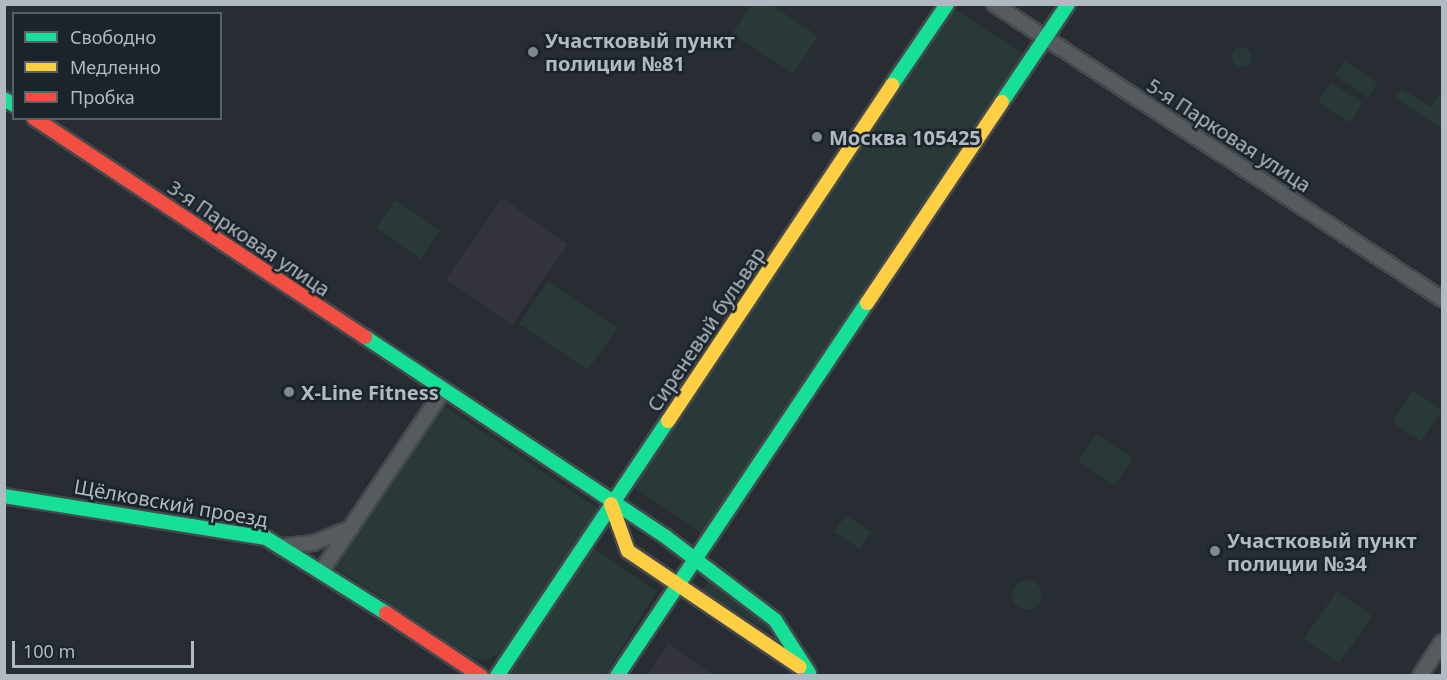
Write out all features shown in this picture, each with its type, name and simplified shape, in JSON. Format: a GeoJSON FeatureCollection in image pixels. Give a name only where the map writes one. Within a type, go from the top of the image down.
{"type":"FeatureCollection","features":[{"type":"Feature","properties":{"kind":"street","name":"Сиреневый бульвар"},"geometry":{"type":"LineString","coordinates":[[497,675],[947,4]]}},
{"type":"Feature","properties":{"kind":"street","name":"5-я Парковая улица"},"geometry":{"type":"LineString","coordinates":[[994,4],[1443,299]]}},
{"type":"Feature","properties":{"kind":"street"},"geometry":{"type":"LineString","coordinates":[[617,675],[1068,4]]}},
{"type":"Feature","properties":{"kind":"street","name":"3-я Парковая улица"},"geometry":{"type":"LineString","coordinates":[[37,120],[695,560]]}},
{"type":"Feature","properties":{"kind":"street"},"geometry":{"type":"LineString","coordinates":[[322,570],[443,391]]}},
{"type":"Feature","properties":{"kind":"street","name":"Щёлковский проезд"},"geometry":{"type":"LineString","coordinates":[[4,496],[247,532],[285,546],[481,675]]}},
{"type":"Feature","properties":{"kind":"street"},"geometry":{"type":"LineString","coordinates":[[611,504],[622,543],[678,586],[810,674]]}},
{"type":"Feature","properties":{"kind":"street"},"geometry":{"type":"LineString","coordinates":[[285,546],[313,543],[351,528]]}},
{"type":"Feature","properties":{"kind":"street"},"geometry":{"type":"LineString","coordinates":[[695,560],[775,620],[810,674]]}},
{"type":"Feature","properties":{"kind":"street"},"geometry":{"type":"LineString","coordinates":[[1420,675],[1443,642]]}},
{"type":"Feature","properties":{"kind":"shaded area"},"geometry":{"type":"Polygon","coordinates":[[[770,4],[818,36],[793,74],[732,34],[751,5],[770,4]]]}},
{"type":"Feature","properties":{"kind":"shaded area"},"geometry":{"type":"Polygon","coordinates":[[[953,8],[1027,56],[704,535],[633,487],[953,8]]]}},
{"type":"Feature","properties":{"kind":"shaded area"},"geometry":{"type":"Polygon","coordinates":[[[1242,47],[1249,50],[1252,57],[1249,64],[1242,67],[1235,64],[1232,57],[1235,50],[1242,47]]]}},
{"type":"Feature","properties":{"kind":"shaded area"},"geometry":{"type":"Polygon","coordinates":[[[1345,61],[1378,83],[1368,97],[1335,74],[1345,61]]]}},
{"type":"Feature","properties":{"kind":"shaded area"},"geometry":{"type":"Polygon","coordinates":[[[1331,82],[1363,103],[1350,123],[1318,102],[1331,82]]]}},
{"type":"Feature","properties":{"kind":"shaded area"},"geometry":{"type":"Polygon","coordinates":[[[1402,89],[1430,107],[1442,90],[1442,129],[1395,98],[1402,89]]]}},
{"type":"Feature","properties":{"kind":"shaded area"},"geometry":{"type":"Polygon","coordinates":[[[502,198],[568,244],[512,325],[446,279],[502,198]]]}},
{"type":"Feature","properties":{"kind":"shaded area"},"geometry":{"type":"Polygon","coordinates":[[[395,200],[440,230],[421,259],[376,228],[395,200]]]}},
{"type":"Feature","properties":{"kind":"shaded area"},"geometry":{"type":"Polygon","coordinates":[[[548,281],[617,328],[588,370],[519,324],[548,281]]]}},
{"type":"Feature","properties":{"kind":"shaded area"},"geometry":{"type":"Polygon","coordinates":[[[1413,390],[1442,410],[1421,441],[1392,422],[1413,390]]]}},
{"type":"Feature","properties":{"kind":"shaded area"},"geometry":{"type":"Polygon","coordinates":[[[443,405],[599,509],[500,653],[487,660],[473,658],[335,567],[443,405]]]}},
{"type":"Feature","properties":{"kind":"shaded area"},"geometry":{"type":"Polygon","coordinates":[[[1097,434],[1133,458],[1114,486],[1078,461],[1097,434]]]}},
{"type":"Feature","properties":{"kind":"shaded area"},"geometry":{"type":"Polygon","coordinates":[[[846,515],[871,532],[860,549],[834,532],[846,515]]]}},
{"type":"Feature","properties":{"kind":"shaded area"},"geometry":{"type":"Polygon","coordinates":[[[593,548],[657,591],[605,675],[507,676],[593,548]]]}},
{"type":"Feature","properties":{"kind":"shaded area"},"geometry":{"type":"Polygon","coordinates":[[[710,579],[773,629],[771,632],[701,591],[710,579]]]}},
{"type":"Feature","properties":{"kind":"shaded area"},"geometry":{"type":"Polygon","coordinates":[[[1027,580],[1038,584],[1042,595],[1038,606],[1027,610],[1016,606],[1012,595],[1016,584],[1027,580]]]}},
{"type":"Feature","properties":{"kind":"shaded area"},"geometry":{"type":"Polygon","coordinates":[[[1337,591],[1372,616],[1339,663],[1304,639],[1337,591]]]}},
{"type":"Feature","properties":{"kind":"shaded area"},"geometry":{"type":"Polygon","coordinates":[[[668,643],[714,675],[647,675],[668,643]]]}},
{"type":"Feature","properties":{"kind":"traffic: fast"},"geometry":{"type":"LineString","coordinates":[[892,85],[947,4]]}},
{"type":"Feature","properties":{"kind":"traffic: fast"},"geometry":{"type":"LineString","coordinates":[[1002,102],[1068,4]]}},
{"type":"Feature","properties":{"kind":"traffic: fast"},"geometry":{"type":"LineString","coordinates":[[4,99],[12,104]]}},
{"type":"Feature","properties":{"kind":"traffic: fast"},"geometry":{"type":"LineString","coordinates":[[617,676],[867,303]]}},
{"type":"Feature","properties":{"kind":"traffic: fast"},"geometry":{"type":"LineString","coordinates":[[365,337],[666,537],[775,620],[809,673]]}},
{"type":"Feature","properties":{"kind":"traffic: fast"},"geometry":{"type":"LineString","coordinates":[[497,676],[668,421]]}},
{"type":"Feature","properties":{"kind":"traffic: fast"},"geometry":{"type":"LineString","coordinates":[[4,496],[266,538],[386,613]]}},
{"type":"Feature","properties":{"kind":"traffic: slow"},"geometry":{"type":"LineString","coordinates":[[668,421],[892,85]]}},
{"type":"Feature","properties":{"kind":"traffic: slow"},"geometry":{"type":"LineString","coordinates":[[867,303],[1002,102]]}},
{"type":"Feature","properties":{"kind":"traffic: slow"},"geometry":{"type":"LineString","coordinates":[[611,504],[628,551],[800,667]]}},
{"type":"Feature","properties":{"kind":"traffic: jam"},"geometry":{"type":"LineString","coordinates":[[37,120],[365,337]]}},
{"type":"Feature","properties":{"kind":"traffic: jam"},"geometry":{"type":"LineString","coordinates":[[386,613],[481,676]]}},
{"type":"Feature","properties":{"kind":"place","name":"Участковый пункт полиции №81"},"geometry":{"type":"Point","coordinates":[533,52]}},
{"type":"Feature","properties":{"kind":"place","name":"Москва 105425"},"geometry":{"type":"Point","coordinates":[817,137]}},
{"type":"Feature","properties":{"kind":"place","name":"X-Line Fitness"},"geometry":{"type":"Point","coordinates":[289,392]}},
{"type":"Feature","properties":{"kind":"place","name":"Участковый пункт полиции №34"},"geometry":{"type":"Point","coordinates":[1215,551]}}]}
